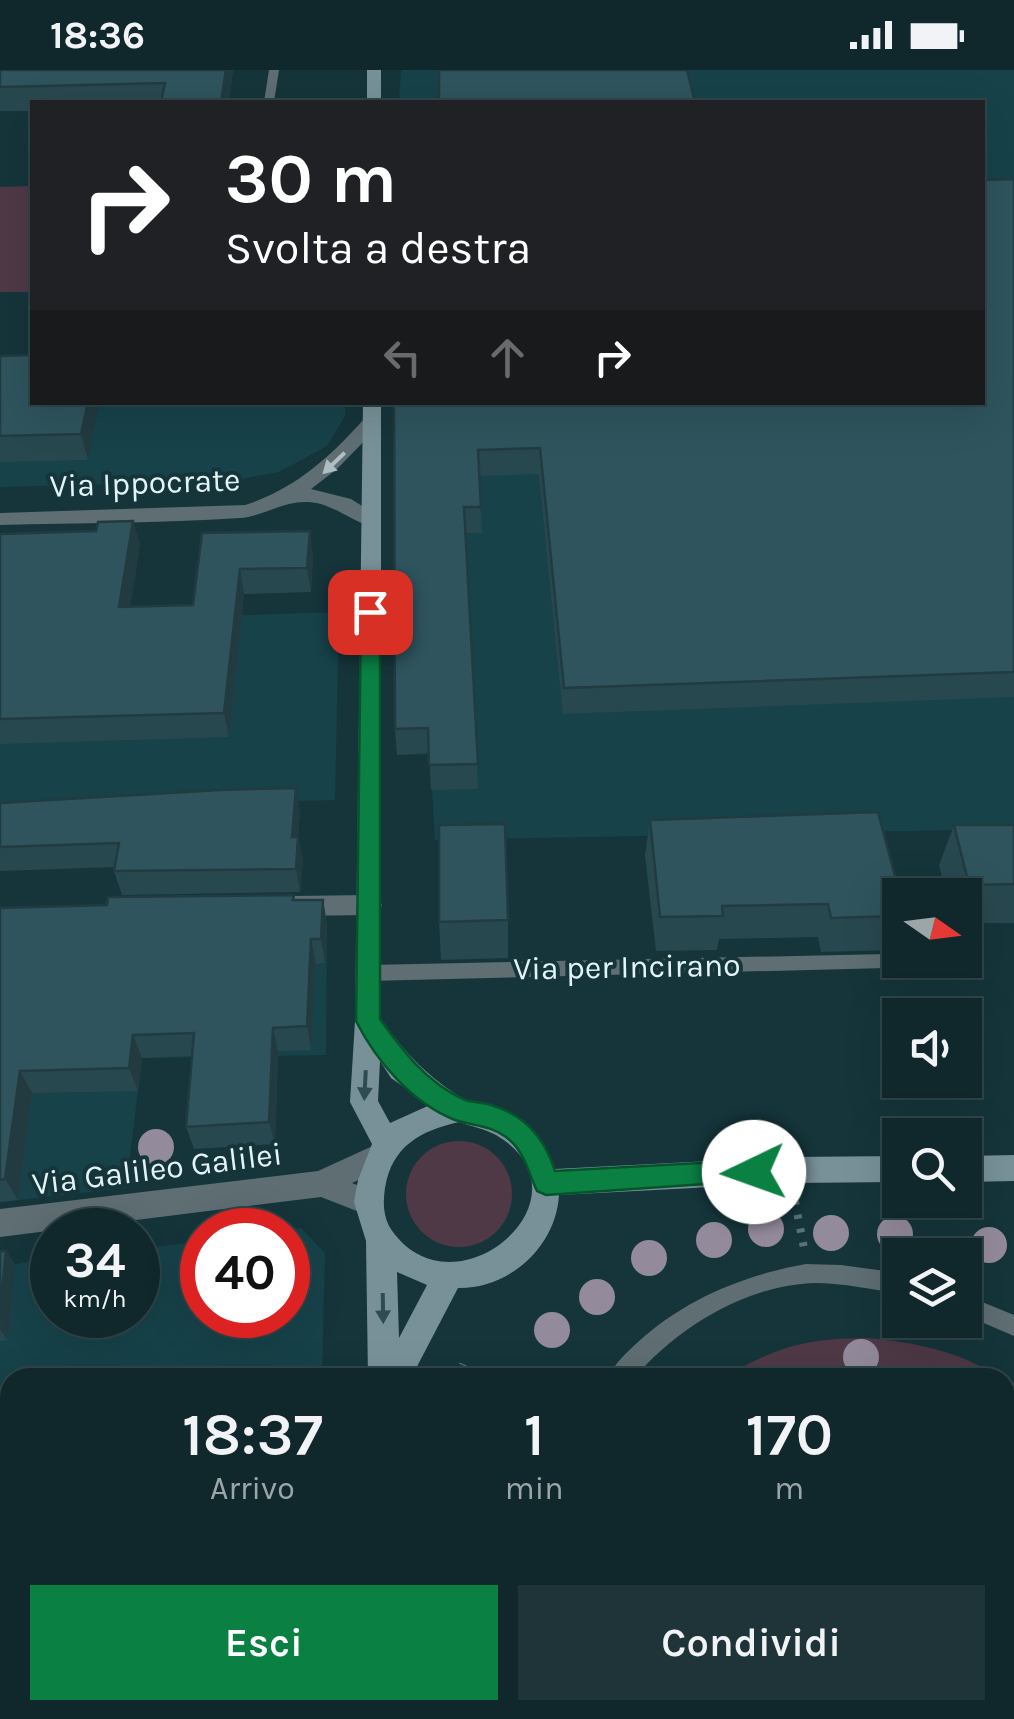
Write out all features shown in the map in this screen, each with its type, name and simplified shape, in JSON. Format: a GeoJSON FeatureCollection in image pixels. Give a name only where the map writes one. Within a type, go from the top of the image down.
{"type":"FeatureCollection","features":[{"type":"Feature","properties":{"kind":"street"},"geometry":{"type":"LineString","coordinates":[[374,70],[374,100]]}},
{"type":"Feature","properties":{"kind":"street"},"geometry":{"type":"LineString","coordinates":[[372,413],[368,1021],[364,1102],[382,1150]]}},
{"type":"Feature","properties":{"kind":"street","name":"Via Ippocrate"},"geometry":{"type":"LineString","coordinates":[[291,496],[335,462],[372,413]]}},
{"type":"Feature","properties":{"kind":"street","name":"Via Ippocrate"},"geometry":{"type":"LineString","coordinates":[[0,518],[246,511],[291,496],[311,494],[354,506],[371,521]]}},
{"type":"Feature","properties":{"kind":"street"},"geometry":{"type":"LineString","coordinates":[[272,906],[369,905]]}},
{"type":"Feature","properties":{"kind":"street"},"geometry":{"type":"LineString","coordinates":[[368,1021],[402,1070],[459,1110]]}},
{"type":"Feature","properties":{"kind":"street"},"geometry":{"type":"LineString","coordinates":[[381,1239],[398,1258],[422,1270],[448,1276],[480,1273],[509,1260],[531,1238],[544,1212],[546,1183],[537,1154],[518,1130],[490,1116],[459,1110],[419,1118],[382,1150],[367,1202],[381,1239],[384,1368]]}},
{"type":"Feature","properties":{"kind":"street","name":"Via Galileo Galilei"},"geometry":{"type":"LineString","coordinates":[[0,1223],[322,1184],[382,1150]]}},
{"type":"Feature","properties":{"kind":"street"},"geometry":{"type":"LineString","coordinates":[[982,1168],[1014,1168]]}},
{"type":"Feature","properties":{"kind":"street"},"geometry":{"type":"LineString","coordinates":[[546,1183],[882,1169]]}},
{"type":"Feature","properties":{"kind":"street","name":"Via Galileo Galilei"},"geometry":{"type":"LineString","coordinates":[[322,1184],[367,1202]]}},
{"type":"Feature","properties":{"kind":"street"},"geometry":{"type":"LineString","coordinates":[[399,1368],[448,1276]]}},
{"type":"Feature","properties":{"kind":"lane"},"geometry":{"type":"LineString","coordinates":[[269,100],[274,70]]}},
{"type":"Feature","properties":{"kind":"lane","name":"Via per Incirano"},"geometry":{"type":"LineString","coordinates":[[368,973],[882,961]]}},
{"type":"Feature","properties":{"kind":"lane"},"geometry":{"type":"LineString","coordinates":[[627,1368],[646,1344],[727,1294],[809,1274],[882,1281]]}},
{"type":"Feature","properties":{"kind":"lane"},"geometry":{"type":"LineString","coordinates":[[982,1312],[1014,1326]]}},
{"type":"Feature","properties":{"kind":"path"},"geometry":{"type":"LineString","coordinates":[[790,1170],[809,1274]]}},
{"type":"Feature","properties":{"kind":"path"},"geometry":{"type":"LineString","coordinates":[[462,1368],[464,1364]]}},
{"type":"Feature","properties":{"kind":"shaded area"},"geometry":{"type":"Polygon","coordinates":[[[401,70],[1014,70],[1014,829],[435,840],[430,754],[397,755],[395,405],[985,405],[985,100],[399,100],[401,70]]]}},
{"type":"Feature","properties":{"kind":"shaded area"},"geometry":{"type":"Polygon","coordinates":[[[30,186],[30,292],[0,292],[0,187],[30,186]]]}},
{"type":"Feature","properties":{"kind":"shaded area"},"geometry":{"type":"Polygon","coordinates":[[[0,377],[30,400],[30,405],[345,405],[345,416],[327,446],[279,472],[230,481],[0,487],[0,377]]]}},
{"type":"Feature","properties":{"kind":"shaded area"},"geometry":{"type":"Polygon","coordinates":[[[339,612],[335,800],[0,808],[0,623],[339,612]]]}},
{"type":"Feature","properties":{"kind":"shaded area"},"geometry":{"type":"Polygon","coordinates":[[[327,924],[326,1055],[142,1058],[126,1188],[0,1202],[0,933],[327,924]]]}},
{"type":"Feature","properties":{"kind":"shaded area"},"geometry":{"type":"Polygon","coordinates":[[[459,1141],[479,1145],[496,1157],[508,1174],[512,1194],[508,1214],[496,1231],[479,1243],[459,1247],[439,1243],[422,1231],[410,1214],[406,1194],[410,1174],[422,1157],[439,1145],[459,1141]]]}},
{"type":"Feature","properties":{"kind":"shaded area"},"geometry":{"type":"Polygon","coordinates":[[[310,1237],[325,1253],[322,1368],[0,1368],[0,1266],[30,1262],[30,1338],[160,1338],[160,1246],[180,1244],[180,1338],[310,1338],[310,1237]]]}},
{"type":"Feature","properties":{"kind":"shaded area"},"geometry":{"type":"Polygon","coordinates":[[[867,1338],[902,1342],[936,1349],[983,1368],[742,1368],[792,1346],[867,1338]]]}},
{"type":"Feature","properties":{"kind":"building"},"geometry":{"type":"Polygon","coordinates":[[[0,70],[226,70],[221,100],[161,100],[165,83],[0,87],[0,70]]]}},
{"type":"Feature","properties":{"kind":"building"},"geometry":{"type":"Polygon","coordinates":[[[439,70],[687,70],[694,100],[439,100],[439,70]]]}},
{"type":"Feature","properties":{"kind":"building"},"geometry":{"type":"Polygon","coordinates":[[[1014,179],[1014,672],[564,688],[540,448],[478,450],[481,507],[464,507],[478,764],[429,765],[428,728],[395,729],[394,405],[985,405],[985,180],[1014,179]]]}},
{"type":"Feature","properties":{"kind":"building"},"geometry":{"type":"Polygon","coordinates":[[[30,355],[30,405],[87,405],[81,434],[0,436],[0,356],[30,355]]]}},
{"type":"Feature","properties":{"kind":"building"},"geometry":{"type":"Polygon","coordinates":[[[133,521],[119,607],[193,605],[202,533],[310,531],[307,568],[240,569],[224,713],[0,719],[0,534],[96,531],[98,522],[133,521]]]}},
{"type":"Feature","properties":{"kind":"building"},"geometry":{"type":"Polygon","coordinates":[[[296,788],[292,837],[298,837],[296,869],[114,871],[119,843],[0,847],[0,803],[296,788]]]}},
{"type":"Feature","properties":{"kind":"building"},"geometry":{"type":"Polygon","coordinates":[[[878,812],[895,878],[882,878],[882,917],[831,918],[828,904],[722,906],[723,916],[660,917],[650,820],[878,812]]]}},
{"type":"Feature","properties":{"kind":"building"},"geometry":{"type":"Polygon","coordinates":[[[505,824],[508,920],[439,922],[439,825],[505,824]]]}},
{"type":"Feature","properties":{"kind":"building"},"geometry":{"type":"Polygon","coordinates":[[[954,825],[1014,825],[1014,884],[982,885],[982,878],[967,878],[954,825]]]}},
{"type":"Feature","properties":{"kind":"building"},"geometry":{"type":"Polygon","coordinates":[[[294,895],[293,900],[323,900],[321,939],[311,939],[307,1026],[273,1028],[269,1122],[186,1127],[194,1033],[133,1035],[129,1068],[20,1071],[5,1179],[0,1180],[0,908],[107,905],[108,897],[294,895]]]}},
{"type":"Feature","properties":{"kind":"building"},"geometry":{"type":"Polygon","coordinates":[[[0,1251],[6,1251],[0,1311],[0,1251]]]}},
{"type":"Feature","properties":{"kind":"route"},"geometry":{"type":"LineString","coordinates":[[370,612],[368,1021],[402,1070],[459,1110],[490,1116],[518,1130],[537,1154],[546,1183],[754,1172]]}}]}
